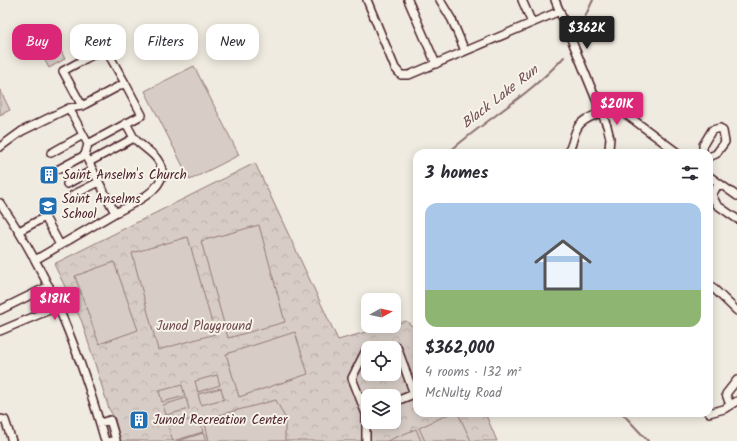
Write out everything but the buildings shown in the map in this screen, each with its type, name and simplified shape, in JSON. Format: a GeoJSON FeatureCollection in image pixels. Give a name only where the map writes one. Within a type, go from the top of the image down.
{"type":"FeatureCollection","features":[{"type":"Feature","properties":{"kind":"street"},"geometry":{"type":"LineString","coordinates":[[366,0],[394,68],[401,75],[409,75],[560,11]]}},
{"type":"Feature","properties":{"kind":"street"},"geometry":{"type":"LineString","coordinates":[[408,0],[436,64]]}},
{"type":"Feature","properties":{"kind":"street"},"geometry":{"type":"LineString","coordinates":[[440,0],[452,20],[465,52]]}},
{"type":"Feature","properties":{"kind":"street"},"geometry":{"type":"LineString","coordinates":[[522,0],[532,23]]}},
{"type":"Feature","properties":{"kind":"street"},"geometry":{"type":"LineString","coordinates":[[555,0],[596,96],[609,131],[609,149]]}},
{"type":"Feature","properties":{"kind":"street"},"geometry":{"type":"LineString","coordinates":[[82,106],[63,71],[105,48],[142,115],[88,144],[85,154],[115,213]]}},
{"type":"Feature","properties":{"kind":"street"},"geometry":{"type":"LineString","coordinates":[[0,148],[22,131],[69,108],[82,106],[125,83]]}},
{"type":"Feature","properties":{"kind":"street"},"geometry":{"type":"LineString","coordinates":[[596,96],[627,116],[672,149]]}},
{"type":"Feature","properties":{"kind":"street"},"geometry":{"type":"LineString","coordinates":[[69,108],[88,144]]}},
{"type":"Feature","properties":{"kind":"street"},"geometry":{"type":"LineString","coordinates":[[574,149],[578,126],[586,119],[602,112]]}},
{"type":"Feature","properties":{"kind":"street"},"geometry":{"type":"LineString","coordinates":[[35,260],[148,195],[156,186],[161,175],[161,166],[157,158],[142,148],[134,138],[126,123]]}},
{"type":"Feature","properties":{"kind":"street"},"geometry":{"type":"LineString","coordinates":[[702,149],[702,145],[712,130],[720,128],[723,131],[725,142],[716,154],[713,155]]}},
{"type":"Feature","properties":{"kind":"street"},"geometry":{"type":"LineString","coordinates":[[50,153],[83,135]]}},
{"type":"Feature","properties":{"kind":"street"},"geometry":{"type":"LineString","coordinates":[[89,162],[134,138]]}},
{"type":"Feature","properties":{"kind":"street"},"geometry":{"type":"LineString","coordinates":[[58,169],[85,154]]}},
{"type":"Feature","properties":{"kind":"street"},"geometry":{"type":"LineString","coordinates":[[67,184],[93,170]]}},
{"type":"Feature","properties":{"kind":"street"},"geometry":{"type":"LineString","coordinates":[[713,179],[737,196]]}},
{"type":"Feature","properties":{"kind":"street"},"geometry":{"type":"LineString","coordinates":[[73,195],[99,182]]}},
{"type":"Feature","properties":{"kind":"street"},"geometry":{"type":"LineString","coordinates":[[713,193],[719,183]]}},
{"type":"Feature","properties":{"kind":"street"},"geometry":{"type":"LineString","coordinates":[[713,200],[737,219]]}},
{"type":"Feature","properties":{"kind":"street"},"geometry":{"type":"LineString","coordinates":[[0,203],[19,231],[35,260],[72,335],[105,441]]}},
{"type":"Feature","properties":{"kind":"street"},"geometry":{"type":"LineString","coordinates":[[19,231],[44,217],[60,245]]}},
{"type":"Feature","properties":{"kind":"street"},"geometry":{"type":"LineString","coordinates":[[0,310],[49,286]]}},
{"type":"Feature","properties":{"kind":"street"},"geometry":{"type":"LineString","coordinates":[[713,288],[737,311]]}},
{"type":"Feature","properties":{"kind":"street"},"geometry":{"type":"LineString","coordinates":[[0,331],[59,306]]}},
{"type":"Feature","properties":{"kind":"street"},"geometry":{"type":"LineString","coordinates":[[401,358],[413,391]]}},
{"type":"Feature","properties":{"kind":"street"},"geometry":{"type":"LineString","coordinates":[[361,360],[352,378],[361,400]]}},
{"type":"Feature","properties":{"kind":"street"},"geometry":{"type":"LineString","coordinates":[[730,405],[726,394],[737,380]]}},
{"type":"Feature","properties":{"kind":"street"},"geometry":{"type":"LineString","coordinates":[[401,399],[413,394]]}},
{"type":"Feature","properties":{"kind":"street"},"geometry":{"type":"LineString","coordinates":[[713,412],[737,401]]}},
{"type":"Feature","properties":{"kind":"street"},"geometry":{"type":"LineString","coordinates":[[0,419],[5,420],[12,441]]}},
{"type":"Feature","properties":{"kind":"street"},"geometry":{"type":"LineString","coordinates":[[100,423],[110,420],[116,440],[111,441]]}},
{"type":"Feature","properties":{"kind":"street"},"geometry":{"type":"LineString","coordinates":[[366,429],[366,441]]}},
{"type":"Feature","properties":{"kind":"green space"},"geometry":{"type":"Polygon","coordinates":[[[62,53],[65,59],[49,68],[45,60],[62,60],[62,53]]]}},
{"type":"Feature","properties":{"kind":"green space"},"geometry":{"type":"Polygon","coordinates":[[[194,66],[239,155],[190,180],[145,91],[194,66]]]}},
{"type":"Feature","properties":{"kind":"green space"},"geometry":{"type":"Polygon","coordinates":[[[0,90],[10,110],[0,115],[0,90]]]}},
{"type":"Feature","properties":{"kind":"green space","name":"Junod Playground"},"geometry":{"type":"Polygon","coordinates":[[[255,163],[338,340],[362,333],[401,333],[401,322],[406,321],[413,327],[413,417],[487,417],[497,441],[120,441],[115,419],[109,409],[82,322],[54,264],[255,163]]]}},
{"type":"Feature","properties":{"kind":"green space"},"geometry":{"type":"Polygon","coordinates":[[[259,225],[285,322],[228,338],[201,241],[259,225]]]}},
{"type":"Feature","properties":{"kind":"green space"},"geometry":{"type":"Polygon","coordinates":[[[188,237],[215,334],[158,350],[132,253],[188,237]]]}},
{"type":"Feature","properties":{"kind":"green space"},"geometry":{"type":"Polygon","coordinates":[[[114,262],[138,330],[99,344],[75,276],[114,262]]]}},
{"type":"Feature","properties":{"kind":"green space"},"geometry":{"type":"Polygon","coordinates":[[[295,332],[308,374],[239,397],[226,354],[295,332]]]}},
{"type":"Feature","properties":{"kind":"green space"},"geometry":{"type":"Polygon","coordinates":[[[217,375],[220,385],[198,392],[195,381],[217,375]]]}},
{"type":"Feature","properties":{"kind":"green space"},"geometry":{"type":"Polygon","coordinates":[[[182,385],[185,396],[162,402],[159,391],[182,385]]]}},
{"type":"Feature","properties":{"kind":"green space"},"geometry":{"type":"Polygon","coordinates":[[[221,388],[224,399],[201,405],[198,394],[221,388]]]}},
{"type":"Feature","properties":{"kind":"green space"},"geometry":{"type":"Polygon","coordinates":[[[186,398],[189,409],[166,415],[163,405],[186,398]]]}},
{"type":"Feature","properties":{"kind":"green space"},"geometry":{"type":"Polygon","coordinates":[[[276,400],[285,418],[285,441],[209,441],[204,419],[276,400]]]}},
{"type":"Feature","properties":{"kind":"green space"},"geometry":{"type":"Polygon","coordinates":[[[199,417],[203,432],[173,441],[168,426],[199,417]]]}},
{"type":"Feature","properties":{"kind":"green space"},"geometry":{"type":"Polygon","coordinates":[[[442,417],[460,417],[471,441],[425,441],[419,428],[442,417]]]}},
{"type":"Feature","properties":{"kind":"green space"},"geometry":{"type":"Polygon","coordinates":[[[416,429],[421,441],[387,441],[416,429]]]}},
{"type":"Feature","properties":{"kind":"green space"},"geometry":{"type":"Polygon","coordinates":[[[203,433],[206,441],[178,441],[203,433]]]}},
{"type":"Feature","properties":{"kind":"waterway","name":"Black Lake Run"},"geometry":{"type":"LineString","coordinates":[[583,21],[593,0]]}},
{"type":"Feature","properties":{"kind":"waterway","name":"Black Lake Run"},"geometry":{"type":"LineString","coordinates":[[453,149],[537,83],[564,57]]}},
{"type":"Feature","properties":{"kind":"waterway","name":"Black Lake Run"},"geometry":{"type":"LineString","coordinates":[[626,417],[648,441]]}},
{"type":"Feature","properties":{"kind":"place","name":"Saint Anselm's Church"},"geometry":{"type":"Point","coordinates":[49,175]}},
{"type":"Feature","properties":{"kind":"place","name":"Saint Anselms School"},"geometry":{"type":"Point","coordinates":[48,206]}},
{"type":"Feature","properties":{"kind":"place","name":"Junod Recreation Center"},"geometry":{"type":"Point","coordinates":[139,420]}}]}
